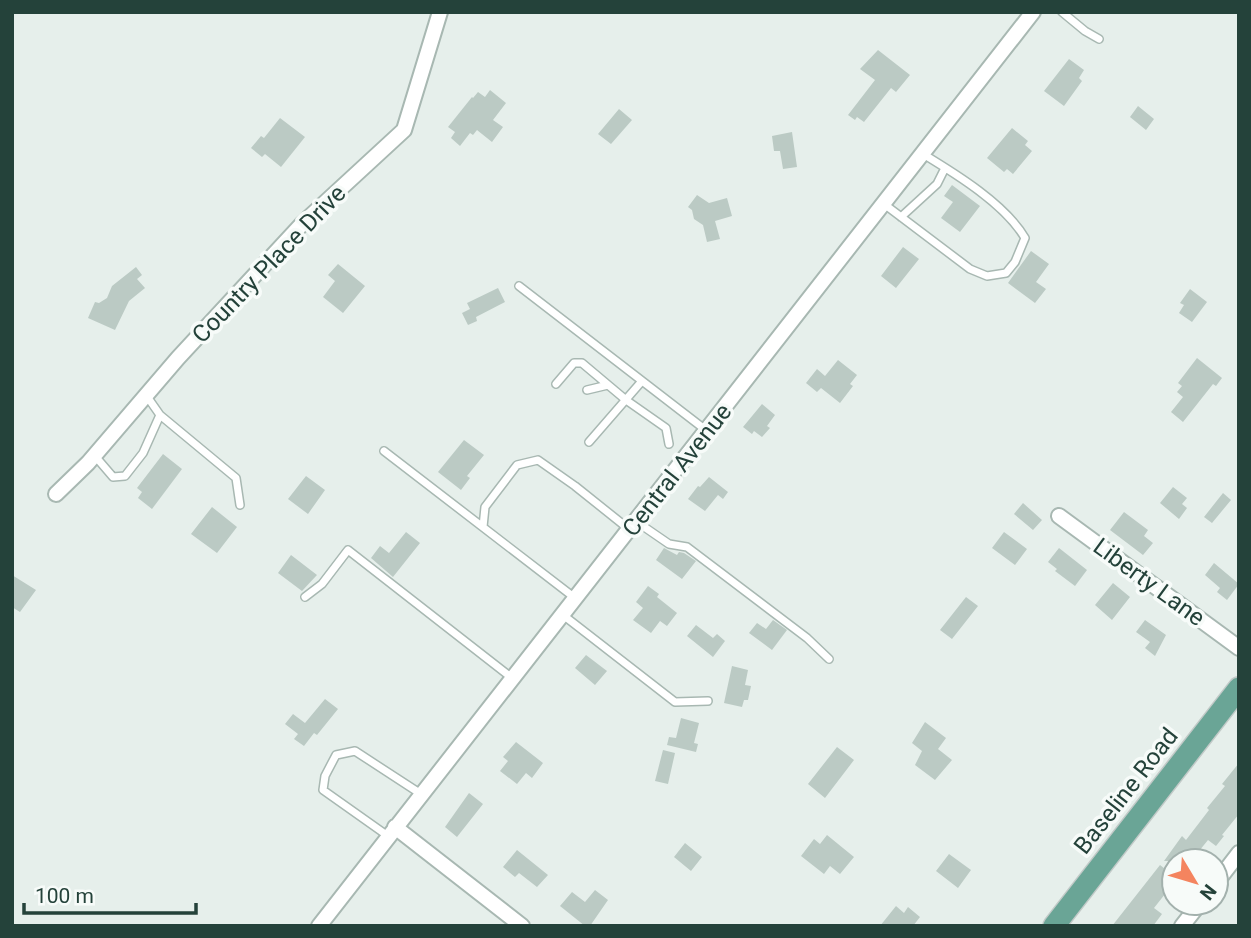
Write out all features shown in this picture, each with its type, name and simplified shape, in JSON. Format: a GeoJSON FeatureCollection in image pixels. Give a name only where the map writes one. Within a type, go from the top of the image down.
{"type":"FeatureCollection","features":[{"type":"Feature","properties":{"kind":"main road","name":"Baseline Road"},"geometry":{"type":"LineString","coordinates":[[1054,926],[1238,691]]}},
{"type":"Feature","properties":{"kind":"street","name":"Country Place Drive"},"geometry":{"type":"LineString","coordinates":[[57,494],[302,224],[404,130],[440,12]]}},
{"type":"Feature","properties":{"kind":"street","name":"Central Avenue"},"geometry":{"type":"LineString","coordinates":[[319,926],[1033,12]]}},
{"type":"Feature","properties":{"kind":"street","name":"Liberty Lane"},"geometry":{"type":"LineString","coordinates":[[1059,516],[1239,648]]}},
{"type":"Feature","properties":{"kind":"street"},"geometry":{"type":"LineString","coordinates":[[392,832],[522,926]]}},
{"type":"Feature","properties":{"kind":"lane"},"geometry":{"type":"LineString","coordinates":[[1062,12],[1085,31],[1099,38]]}},
{"type":"Feature","properties":{"kind":"lane"},"geometry":{"type":"LineString","coordinates":[[884,204],[970,269],[987,276],[1006,273],[1015,262],[1026,238],[1017,224],[967,181],[923,154]]}},
{"type":"Feature","properties":{"kind":"lane"},"geometry":{"type":"LineString","coordinates":[[901,217],[937,184],[945,168]]}},
{"type":"Feature","properties":{"kind":"lane"},"geometry":{"type":"LineString","coordinates":[[519,286],[707,431]]}},
{"type":"Feature","properties":{"kind":"lane"},"geometry":{"type":"LineString","coordinates":[[556,384],[574,363],[582,363],[626,400],[666,428],[670,444]]}},
{"type":"Feature","properties":{"kind":"lane"},"geometry":{"type":"LineString","coordinates":[[589,442],[642,381]]}},
{"type":"Feature","properties":{"kind":"lane"},"geometry":{"type":"LineString","coordinates":[[587,390],[608,385]]}},
{"type":"Feature","properties":{"kind":"lane"},"geometry":{"type":"LineString","coordinates":[[146,395],[160,415],[236,478],[240,505]]}},
{"type":"Feature","properties":{"kind":"lane"},"geometry":{"type":"LineString","coordinates":[[95,455],[113,477],[125,476],[143,453],[160,415]]}},
{"type":"Feature","properties":{"kind":"lane"},"geometry":{"type":"LineString","coordinates":[[384,451],[576,599]]}},
{"type":"Feature","properties":{"kind":"lane"},"geometry":{"type":"LineString","coordinates":[[483,527],[485,507],[517,466],[538,460],[633,526],[669,544],[687,547],[807,638],[829,659]]}},
{"type":"Feature","properties":{"kind":"lane"},"geometry":{"type":"LineString","coordinates":[[304,597],[322,584],[348,550],[512,679]]}},
{"type":"Feature","properties":{"kind":"lane"},"geometry":{"type":"LineString","coordinates":[[563,615],[675,702],[708,701]]}},
{"type":"Feature","properties":{"kind":"lane"},"geometry":{"type":"LineString","coordinates":[[392,832],[323,790],[325,776],[336,755],[355,751],[421,794]]}},
{"type":"Feature","properties":{"kind":"building"},"geometry":{"type":"Polygon","coordinates":[[[878,50],[910,75],[896,92],[891,88],[864,122],[857,117],[855,120],[848,115],[875,80],[860,69],[878,50]]]}},
{"type":"Feature","properties":{"kind":"building"},"geometry":{"type":"Polygon","coordinates":[[[1069,59],[1084,70],[1079,78],[1082,81],[1064,106],[1044,91],[1069,59]]]}},
{"type":"Feature","properties":{"kind":"building"},"geometry":{"type":"Polygon","coordinates":[[[490,90],[506,103],[493,120],[503,127],[492,142],[477,130],[473,135],[470,133],[460,146],[451,138],[455,132],[448,127],[472,97],[478,92],[485,97],[490,90]]]}},
{"type":"Feature","properties":{"kind":"building"},"geometry":{"type":"Polygon","coordinates":[[[1138,106],[1154,119],[1146,130],[1130,117],[1138,106]]]}},
{"type":"Feature","properties":{"kind":"building"},"geometry":{"type":"Polygon","coordinates":[[[619,109],[632,120],[611,144],[598,134],[619,109]]]}},
{"type":"Feature","properties":{"kind":"building"},"geometry":{"type":"Polygon","coordinates":[[[280,118],[305,137],[281,167],[265,154],[262,157],[251,148],[261,136],[264,138],[280,118]]]}},
{"type":"Feature","properties":{"kind":"building"},"geometry":{"type":"Polygon","coordinates":[[[1012,128],[1028,141],[1025,145],[1032,151],[1013,174],[1007,169],[1004,172],[987,158],[1012,128]]]}},
{"type":"Feature","properties":{"kind":"building"},"geometry":{"type":"Polygon","coordinates":[[[792,132],[797,167],[783,169],[780,151],[774,151],[772,136],[792,132]]]}},
{"type":"Feature","properties":{"kind":"building"},"geometry":{"type":"Polygon","coordinates":[[[952,185],[980,206],[960,232],[941,218],[953,202],[944,196],[952,185]]]}},
{"type":"Feature","properties":{"kind":"building"},"geometry":{"type":"Polygon","coordinates":[[[697,195],[709,203],[727,198],[732,216],[715,221],[720,239],[707,242],[703,225],[694,219],[692,210],[688,207],[697,195]]]}},
{"type":"Feature","properties":{"kind":"building"},"geometry":{"type":"Polygon","coordinates":[[[903,247],[919,259],[896,288],[881,276],[903,247]]]}},
{"type":"Feature","properties":{"kind":"building"},"geometry":{"type":"Polygon","coordinates":[[[1031,251],[1049,264],[1036,282],[1046,289],[1035,303],[1008,283],[1031,251]]]}},
{"type":"Feature","properties":{"kind":"building"},"geometry":{"type":"Polygon","coordinates":[[[338,264],[365,286],[343,313],[323,297],[335,281],[328,275],[338,264]]]}},
{"type":"Feature","properties":{"kind":"building"},"geometry":{"type":"Polygon","coordinates":[[[136,267],[142,275],[137,279],[145,288],[129,301],[115,330],[88,318],[95,302],[99,303],[107,298],[112,286],[136,267]]]}},
{"type":"Feature","properties":{"kind":"building"},"geometry":{"type":"Polygon","coordinates":[[[498,288],[505,302],[476,317],[477,321],[468,325],[462,313],[470,309],[467,303],[498,288]]]}},
{"type":"Feature","properties":{"kind":"building"},"geometry":{"type":"Polygon","coordinates":[[[1190,289],[1207,302],[1192,322],[1179,313],[1184,305],[1180,303],[1190,289]]]}},
{"type":"Feature","properties":{"kind":"building"},"geometry":{"type":"Polygon","coordinates":[[[1197,358],[1222,378],[1216,386],[1213,384],[1183,422],[1171,412],[1183,397],[1177,392],[1182,386],[1178,383],[1197,358]]]}},
{"type":"Feature","properties":{"kind":"building"},"geometry":{"type":"Polygon","coordinates":[[[838,360],[857,375],[850,384],[853,386],[840,403],[821,388],[817,392],[806,383],[817,369],[825,376],[838,360]]]}},
{"type":"Feature","properties":{"kind":"building"},"geometry":{"type":"Polygon","coordinates":[[[762,404],[775,415],[767,426],[770,428],[762,437],[743,427],[762,404]]]}},
{"type":"Feature","properties":{"kind":"building"},"geometry":{"type":"Polygon","coordinates":[[[464,440],[484,455],[467,476],[470,478],[461,490],[438,472],[464,440]]]}},
{"type":"Feature","properties":{"kind":"building"},"geometry":{"type":"Polygon","coordinates":[[[163,454],[182,469],[152,509],[138,498],[142,492],[137,488],[163,454]]]}},
{"type":"Feature","properties":{"kind":"building"},"geometry":{"type":"Polygon","coordinates":[[[306,476],[325,490],[308,514],[288,499],[306,476]]]}},
{"type":"Feature","properties":{"kind":"building"},"geometry":{"type":"Polygon","coordinates":[[[709,477],[728,492],[723,499],[718,495],[705,511],[688,499],[709,477]]]}},
{"type":"Feature","properties":{"kind":"building"},"geometry":{"type":"Polygon","coordinates":[[[1173,487],[1187,498],[1182,504],[1187,508],[1179,519],[1160,503],[1173,487]]]}},
{"type":"Feature","properties":{"kind":"building"},"geometry":{"type":"Polygon","coordinates":[[[1223,493],[1231,500],[1212,523],[1204,517],[1223,493]]]}},
{"type":"Feature","properties":{"kind":"building"},"geometry":{"type":"Polygon","coordinates":[[[1023,503],[1042,520],[1033,530],[1014,514],[1023,503]]]}},
{"type":"Feature","properties":{"kind":"building"},"geometry":{"type":"Polygon","coordinates":[[[212,507],[237,527],[217,553],[191,534],[212,507]]]}},
{"type":"Feature","properties":{"kind":"building"},"geometry":{"type":"Polygon","coordinates":[[[1124,512],[1148,530],[1144,536],[1153,543],[1143,555],[1110,530],[1124,512]]]}},
{"type":"Feature","properties":{"kind":"building"},"geometry":{"type":"Polygon","coordinates":[[[406,532],[420,543],[393,577],[371,558],[380,546],[389,553],[406,532]]]}},
{"type":"Feature","properties":{"kind":"building"},"geometry":{"type":"Polygon","coordinates":[[[1004,532],[1027,549],[1015,565],[992,548],[1004,532]]]}},
{"type":"Feature","properties":{"kind":"building"},"geometry":{"type":"Polygon","coordinates":[[[664,548],[677,555],[679,552],[684,553],[696,561],[682,579],[656,560],[664,548]]]}},
{"type":"Feature","properties":{"kind":"building"},"geometry":{"type":"Polygon","coordinates":[[[1059,548],[1087,570],[1075,586],[1048,562],[1059,548]]]}},
{"type":"Feature","properties":{"kind":"building"},"geometry":{"type":"Polygon","coordinates":[[[291,555],[317,575],[302,591],[278,573],[291,555]]]}},
{"type":"Feature","properties":{"kind":"building"},"geometry":{"type":"Polygon","coordinates":[[[1214,563],[1239,584],[1227,600],[1217,592],[1220,588],[1205,575],[1214,563]]]}},
{"type":"Feature","properties":{"kind":"building"},"geometry":{"type":"Polygon","coordinates":[[[12,575],[36,590],[20,612],[12,607],[12,575]]]}},
{"type":"Feature","properties":{"kind":"building"},"geometry":{"type":"Polygon","coordinates":[[[1113,583],[1130,597],[1112,620],[1095,605],[1113,583]]]}},
{"type":"Feature","properties":{"kind":"building"},"geometry":{"type":"Polygon","coordinates":[[[648,586],[677,613],[667,626],[660,621],[651,633],[633,620],[643,608],[636,602],[648,586]]]}},
{"type":"Feature","properties":{"kind":"building"},"geometry":{"type":"Polygon","coordinates":[[[966,597],[978,606],[952,639],[940,630],[966,597]]]}},
{"type":"Feature","properties":{"kind":"building"},"geometry":{"type":"Polygon","coordinates":[[[773,620],[787,630],[772,650],[749,633],[757,623],[766,629],[773,620]]]}},
{"type":"Feature","properties":{"kind":"building"},"geometry":{"type":"Polygon","coordinates":[[[1145,620],[1166,635],[1155,656],[1145,648],[1150,642],[1136,632],[1145,620]]]}},
{"type":"Feature","properties":{"kind":"building"},"geometry":{"type":"Polygon","coordinates":[[[696,625],[713,638],[717,634],[725,641],[713,657],[687,636],[696,625]]]}},
{"type":"Feature","properties":{"kind":"building"},"geometry":{"type":"Polygon","coordinates":[[[586,655],[607,671],[595,685],[575,668],[586,655]]]}},
{"type":"Feature","properties":{"kind":"building"},"geometry":{"type":"Polygon","coordinates":[[[732,666],[748,670],[745,685],[751,686],[748,700],[744,700],[742,707],[724,703],[732,666]]]}},
{"type":"Feature","properties":{"kind":"building"},"geometry":{"type":"Polygon","coordinates":[[[325,699],[338,709],[317,735],[314,733],[304,746],[294,739],[298,734],[285,724],[293,714],[305,723],[325,699]]]}},
{"type":"Feature","properties":{"kind":"building"},"geometry":{"type":"Polygon","coordinates":[[[681,718],[699,723],[694,743],[698,744],[696,752],[667,745],[669,737],[676,738],[681,718]]]}},
{"type":"Feature","properties":{"kind":"building"},"geometry":{"type":"Polygon","coordinates":[[[925,722],[946,738],[938,749],[952,760],[935,780],[915,765],[922,751],[912,743],[925,722]]]}},
{"type":"Feature","properties":{"kind":"building"},"geometry":{"type":"Polygon","coordinates":[[[516,742],[543,763],[532,778],[526,773],[517,784],[500,771],[508,761],[503,757],[516,742]]]}},
{"type":"Feature","properties":{"kind":"building"},"geometry":{"type":"Polygon","coordinates":[[[837,747],[854,760],[825,798],[808,784],[837,747]]]}},
{"type":"Feature","properties":{"kind":"building"},"geometry":{"type":"Polygon","coordinates":[[[663,750],[675,753],[668,784],[655,781],[663,750]]]}},
{"type":"Feature","properties":{"kind":"building"},"geometry":{"type":"Polygon","coordinates":[[[1239,763],[1239,814],[1222,835],[1224,836],[1216,846],[1208,840],[1202,847],[1174,847],[1182,836],[1186,840],[1209,810],[1207,808],[1225,786],[1222,784],[1239,763]]]}},
{"type":"Feature","properties":{"kind":"building"},"geometry":{"type":"Polygon","coordinates":[[[469,793],[483,804],[457,837],[445,827],[469,793]]]}},
{"type":"Feature","properties":{"kind":"building"},"geometry":{"type":"Polygon","coordinates":[[[827,835],[854,857],[840,874],[830,866],[824,874],[801,856],[814,839],[820,844],[827,835]]]}},
{"type":"Feature","properties":{"kind":"building"},"geometry":{"type":"Polygon","coordinates":[[[685,843],[702,857],[691,871],[674,857],[685,843]]]}},
{"type":"Feature","properties":{"kind":"building"},"geometry":{"type":"Polygon","coordinates":[[[517,850],[548,875],[537,887],[519,873],[515,877],[503,867],[517,850]]]}},
{"type":"Feature","properties":{"kind":"building"},"geometry":{"type":"Polygon","coordinates":[[[949,854],[971,870],[958,888],[936,871],[949,854]]]}},
{"type":"Feature","properties":{"kind":"building"},"geometry":{"type":"Polygon","coordinates":[[[1160,865],[1160,900],[1154,908],[1160,912],[1160,917],[1153,926],[1112,926],[1160,865]]]}},
{"type":"Feature","properties":{"kind":"building"},"geometry":{"type":"Polygon","coordinates":[[[595,890],[608,900],[590,926],[585,926],[560,906],[572,892],[585,902],[595,890]]]}},
{"type":"Feature","properties":{"kind":"building"},"geometry":{"type":"Polygon","coordinates":[[[896,906],[904,913],[908,907],[920,917],[913,926],[880,926],[896,906]]]}}]}
